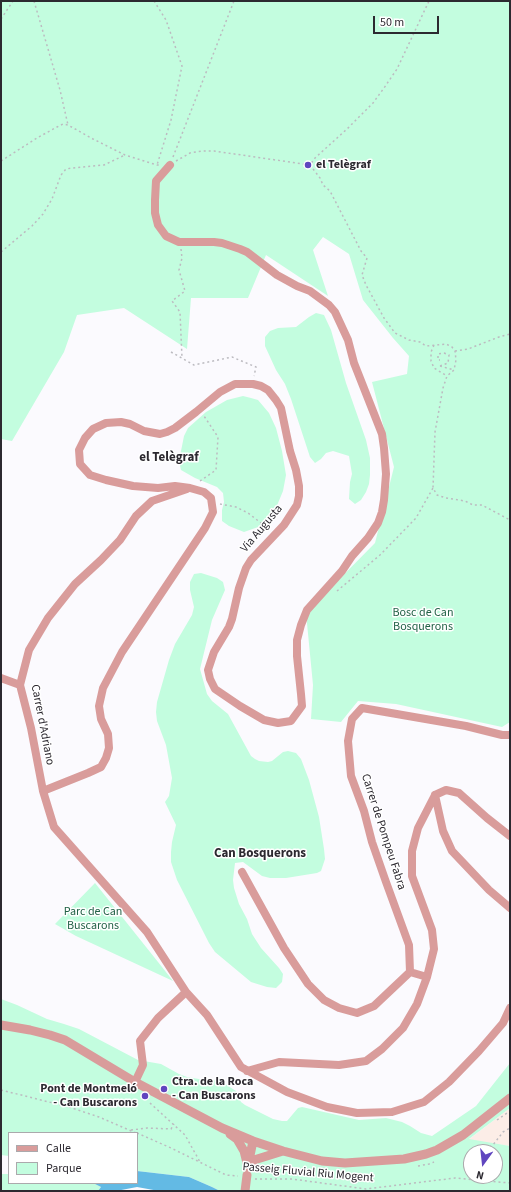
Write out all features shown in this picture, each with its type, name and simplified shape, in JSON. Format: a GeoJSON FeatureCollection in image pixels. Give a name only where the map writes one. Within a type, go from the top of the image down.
{"type":"FeatureCollection","features":[{"type":"Feature","properties":{"kind":"street"},"geometry":{"type":"LineString","coordinates":[[170,165],[156,181],[155,213],[158,225],[166,236],[180,242]]}},
{"type":"Feature","properties":{"kind":"street","name":"Via Augusta"},"geometry":{"type":"LineString","coordinates":[[180,242],[222,243],[247,252],[277,275],[323,299],[335,312],[344,330],[356,369],[382,434],[386,461],[382,512],[378,523],[368,538],[352,556],[342,571],[307,610],[297,640],[297,656],[302,706],[291,721],[278,724],[264,720],[240,706],[215,689],[210,679],[208,670],[214,652],[232,619],[239,588],[246,568],[251,560],[284,525],[297,505],[299,486],[296,470],[290,451],[281,408],[276,400],[268,390],[261,386],[253,384],[235,384],[220,392],[200,409],[168,432],[160,434],[144,431],[121,422],[106,423],[93,429],[85,438],[79,450],[80,464],[90,475],[124,484],[148,488],[175,486],[190,488],[204,492],[211,498],[212,503]]}},
{"type":"Feature","properties":{"kind":"street","name":"Carrer d'Adriano"},"geometry":{"type":"LineString","coordinates":[[190,488],[152,501],[136,516],[120,540],[75,584],[48,618],[29,650],[20,685],[43,791],[54,827],[146,932],[186,992],[207,1014],[241,1067],[287,1092],[327,1107],[357,1113],[392,1112],[424,1102],[449,1082],[479,1051],[503,1023],[510,1008]]}},
{"type":"Feature","properties":{"kind":"street"},"geometry":{"type":"LineString","coordinates":[[43,791],[101,767],[109,748],[108,734],[101,719],[99,706],[102,688],[122,652],[205,528],[213,512],[212,503]]}},
{"type":"Feature","properties":{"kind":"street"},"geometry":{"type":"LineString","coordinates":[[1,678],[20,685]]}},
{"type":"Feature","properties":{"kind":"street","name":"Carrer de Pompeu Fabra"},"geometry":{"type":"LineString","coordinates":[[410,972],[409,945],[372,842],[364,811],[351,776],[348,741],[352,719],[362,708],[466,726],[502,735],[510,735]]}},
{"type":"Feature","properties":{"kind":"street"},"geometry":{"type":"LineString","coordinates":[[247,1070],[279,1062],[338,1065],[366,1061],[382,1049],[403,1028],[417,1004],[427,976],[434,949],[432,930],[412,876],[412,851],[418,828],[435,795],[446,790],[459,792],[487,818],[510,836]]}},
{"type":"Feature","properties":{"kind":"street"},"geometry":{"type":"LineString","coordinates":[[435,795],[443,831],[452,851],[489,890],[510,908]]}},
{"type":"Feature","properties":{"kind":"street"},"geometry":{"type":"LineString","coordinates":[[242,872],[284,948],[308,984],[324,1000],[339,1008],[356,1013],[374,1006],[410,972],[427,976]]}},
{"type":"Feature","properties":{"kind":"street"},"geometry":{"type":"LineString","coordinates":[[135,1082],[143,1066],[140,1041],[158,1018],[186,992]]}},
{"type":"Feature","properties":{"kind":"street"},"geometry":{"type":"LineString","coordinates":[[1,1025],[30,1030],[65,1040],[135,1082],[222,1128],[253,1141],[302,1157],[334,1163],[404,1159],[420,1156],[437,1150],[453,1141],[510,1098]]}},
{"type":"Feature","properties":{"kind":"street"},"geometry":{"type":"LineString","coordinates":[[222,1128],[236,1139],[244,1151],[248,1174]]}},
{"type":"Feature","properties":{"kind":"street"},"geometry":{"type":"LineString","coordinates":[[245,1191],[253,1141]]}},
{"type":"Feature","properties":{"kind":"street"},"geometry":{"type":"LineString","coordinates":[[248,1174],[254,1160],[283,1151]]}},
{"type":"Feature","properties":{"kind":"path"},"geometry":{"type":"LineString","coordinates":[[1,19],[13,1]]}},
{"type":"Feature","properties":{"kind":"path"},"geometry":{"type":"LineString","coordinates":[[34,1],[60,90],[68,125]]}},
{"type":"Feature","properties":{"kind":"path"},"geometry":{"type":"LineString","coordinates":[[154,1],[166,20],[182,66],[171,120],[156,165]]}},
{"type":"Feature","properties":{"kind":"path"},"geometry":{"type":"LineString","coordinates":[[170,165],[234,1]]}},
{"type":"Feature","properties":{"kind":"path"},"geometry":{"type":"LineString","coordinates":[[310,164],[373,103],[384,88],[397,69],[429,1]]}},
{"type":"Feature","properties":{"kind":"path"},"geometry":{"type":"LineString","coordinates":[[1,161],[37,138],[63,124],[68,125],[125,155],[156,165],[170,165],[180,158],[202,151],[214,151],[310,164],[323,185],[330,191],[361,250],[367,258],[362,275],[384,318],[395,334],[409,340],[420,342],[426,346],[446,344],[452,347],[455,352],[456,360],[454,370],[447,376],[443,388],[435,432],[433,488],[416,518],[380,555],[338,590],[322,594]]}},
{"type":"Feature","properties":{"kind":"path"},"geometry":{"type":"LineString","coordinates":[[1,252],[32,226],[43,214],[52,199],[60,175],[66,169],[104,165],[125,155]]}},
{"type":"Feature","properties":{"kind":"path"},"geometry":{"type":"LineString","coordinates":[[180,242],[182,258],[179,270],[185,291],[172,301],[180,312],[182,358]]}},
{"type":"Feature","properties":{"kind":"path"},"geometry":{"type":"LineString","coordinates":[[455,352],[510,334]]}},
{"type":"Feature","properties":{"kind":"path"},"geometry":{"type":"LineString","coordinates":[[434,345],[431,352],[431,361],[434,368],[447,376]]}},
{"type":"Feature","properties":{"kind":"path"},"geometry":{"type":"LineString","coordinates":[[171,352],[194,365],[232,357],[256,366],[253,384]]}},
{"type":"Feature","properties":{"kind":"path"},"geometry":{"type":"LineString","coordinates":[[440,360],[438,360],[438,354],[444,353],[449,355],[448,363],[440,366],[454,370]]}},
{"type":"Feature","properties":{"kind":"path"},"geometry":{"type":"LineString","coordinates":[[190,488],[216,470],[218,437],[200,409]]}},
{"type":"Feature","properties":{"kind":"path"},"geometry":{"type":"LineString","coordinates":[[433,488],[437,495],[465,501],[473,505],[482,505],[490,511],[510,520]]}},
{"type":"Feature","properties":{"kind":"path"},"geometry":{"type":"LineString","coordinates":[[212,503],[236,507],[248,513],[265,526],[272,538]]}},
{"type":"Feature","properties":{"kind":"path","name":"Passeig Fluvial Riu Mogent"},"geometry":{"type":"LineString","coordinates":[[1,1090],[69,1107],[99,1117],[135,1132]]}},
{"type":"Feature","properties":{"kind":"path"},"geometry":{"type":"LineString","coordinates":[[150,1103],[185,1135],[200,1162]]}},
{"type":"Feature","properties":{"kind":"path"},"geometry":{"type":"LineString","coordinates":[[131,1130],[147,1128],[171,1129],[174,1124]]}},
{"type":"Feature","properties":{"kind":"path"},"geometry":{"type":"LineString","coordinates":[[493,1144],[503,1132],[510,1128]]}},
{"type":"Feature","properties":{"kind":"path","name":"Passeig Fluvial Riu Mogent"},"geometry":{"type":"LineString","coordinates":[[138,1133],[226,1175],[248,1174],[366,1189],[455,1178],[463,1179]]}},
{"type":"Feature","properties":{"kind":"shaded area"},"geometry":{"type":"Polygon","coordinates":[[[510,1108],[510,1146],[468,1140],[510,1108]]]}},
{"type":"Feature","properties":{"kind":"green space","name":"Bosc de Can Bosquerons"},"geometry":{"type":"Polygon","coordinates":[[[1,1],[510,1],[510,722],[502,727],[396,704],[358,701],[341,722],[311,719],[313,685],[306,613],[375,543],[394,467],[372,382],[407,374],[409,356],[363,300],[349,254],[323,237],[313,250],[328,296],[266,255],[248,298],[191,298],[187,349],[124,308],[77,315],[64,352],[12,441],[1,439],[1,1]]]}},
{"type":"Feature","properties":{"kind":"green space"},"geometry":{"type":"Polygon","coordinates":[[[316,313],[324,315],[331,330],[346,383],[366,440],[370,458],[369,484],[361,500],[355,504],[349,499],[352,474],[349,456],[333,451],[326,453],[315,463],[310,457],[285,384],[276,370],[265,346],[265,337],[270,331],[278,328],[296,327],[316,313]]]}},
{"type":"Feature","properties":{"kind":"green space"},"geometry":{"type":"Polygon","coordinates":[[[243,396],[258,400],[269,413],[276,428],[286,475],[283,491],[276,508],[261,526],[244,532],[229,526],[222,521],[224,502],[223,493],[217,487],[195,478],[181,470],[179,461],[184,436],[188,428],[206,412],[227,400],[243,396]]]}},
{"type":"Feature","properties":{"kind":"green space"},"geometry":{"type":"Polygon","coordinates":[[[201,573],[217,578],[223,582],[225,590],[212,620],[200,669],[207,694],[212,701],[228,714],[251,756],[255,759],[268,762],[272,761],[283,752],[288,751],[296,753],[301,759],[309,780],[319,817],[325,859],[321,871],[286,878],[270,878],[262,876],[243,862],[235,863],[233,880],[239,904],[247,919],[252,934],[261,948],[283,974],[282,982],[276,988],[251,982],[215,952],[177,880],[171,862],[172,842],[176,825],[165,802],[169,796],[172,778],[166,745],[157,721],[157,702],[175,644],[192,615],[194,607],[190,590],[190,582],[194,574],[201,573]]]}},
{"type":"Feature","properties":{"kind":"green space","name":"Parc de Can Buscarons"},"geometry":{"type":"Polygon","coordinates":[[[95,883],[173,981],[76,936],[55,924],[95,883]]]}},
{"type":"Feature","properties":{"kind":"green space"},"geometry":{"type":"Polygon","coordinates":[[[1,999],[47,1019],[79,1029],[138,1060],[161,1064],[187,1077],[214,1080],[225,1084],[236,1091],[241,1102],[245,1105],[273,1119],[282,1121],[287,1121],[298,1108],[302,1107],[359,1120],[386,1118],[402,1122],[421,1133],[432,1136],[476,1106],[510,1063],[510,1108],[469,1139],[498,1144],[463,1144],[463,1184],[503,1184],[503,1145],[510,1146],[510,1191],[220,1191],[189,1177],[138,1171],[138,1132],[8,1132],[8,1156],[1,1155],[1,999]]]}},
{"type":"Feature","properties":{"kind":"green space"},"geometry":{"type":"Polygon","coordinates":[[[1,1174],[8,1174],[8,1184],[95,1184],[101,1187],[98,1191],[1,1191],[1,1174]]]}},
{"type":"Feature","properties":{"kind":"water"},"geometry":{"type":"Polygon","coordinates":[[[138,1171],[189,1177],[220,1191],[159,1191],[137,1187],[116,1191],[98,1191],[101,1187],[95,1184],[138,1184],[138,1171]]]}},
{"type":"Feature","properties":{"kind":"place","name":"el Telègraf"},"geometry":{"type":"Point","coordinates":[308,165]}},
{"type":"Feature","properties":{"kind":"place","name":"Ctra. de la Roca - Can Buscarons"},"geometry":{"type":"Point","coordinates":[164,1089]}},
{"type":"Feature","properties":{"kind":"place","name":"Pont de Montmeló - Can Buscarons"},"geometry":{"type":"Point","coordinates":[145,1096]}},
{"type":"Feature","properties":{"kind":"district","name":"el Telègraf"},"geometry":{"type":"Point","coordinates":[169,458]}},
{"type":"Feature","properties":{"kind":"district","name":"Can Bosquerons"},"geometry":{"type":"Point","coordinates":[260,854]}}]}
